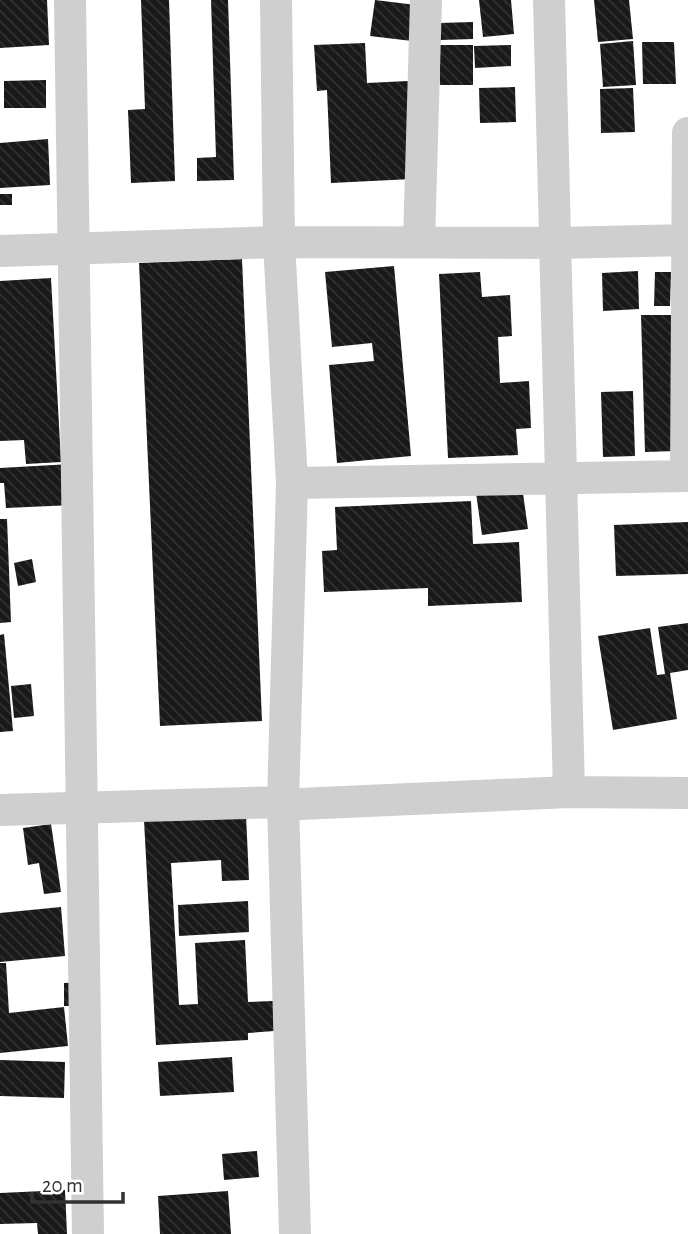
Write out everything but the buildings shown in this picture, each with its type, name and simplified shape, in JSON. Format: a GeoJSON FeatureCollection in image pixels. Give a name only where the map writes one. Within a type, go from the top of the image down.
{"type":"FeatureCollection","features":[{"type":"Feature","properties":{"kind":"lane"},"geometry":{"type":"LineString","coordinates":[[70,0],[88,1234]]}},
{"type":"Feature","properties":{"kind":"lane"},"geometry":{"type":"LineString","coordinates":[[276,0],[279,242],[292,483],[283,802],[295,1234]]}},
{"type":"Feature","properties":{"kind":"lane"},"geometry":{"type":"LineString","coordinates":[[419,242],[426,0]]}},
{"type":"Feature","properties":{"kind":"lane"},"geometry":{"type":"LineString","coordinates":[[549,0],[569,792]]}},
{"type":"Feature","properties":{"kind":"lane"},"geometry":{"type":"LineString","coordinates":[[292,483],[687,476],[688,134]]}},
{"type":"Feature","properties":{"kind":"lane"},"geometry":{"type":"LineString","coordinates":[[0,251],[279,242],[555,243],[687,240]]}},
{"type":"Feature","properties":{"kind":"lane"},"geometry":{"type":"LineString","coordinates":[[0,810],[283,802],[299,804],[569,792],[688,793]]}}]}
